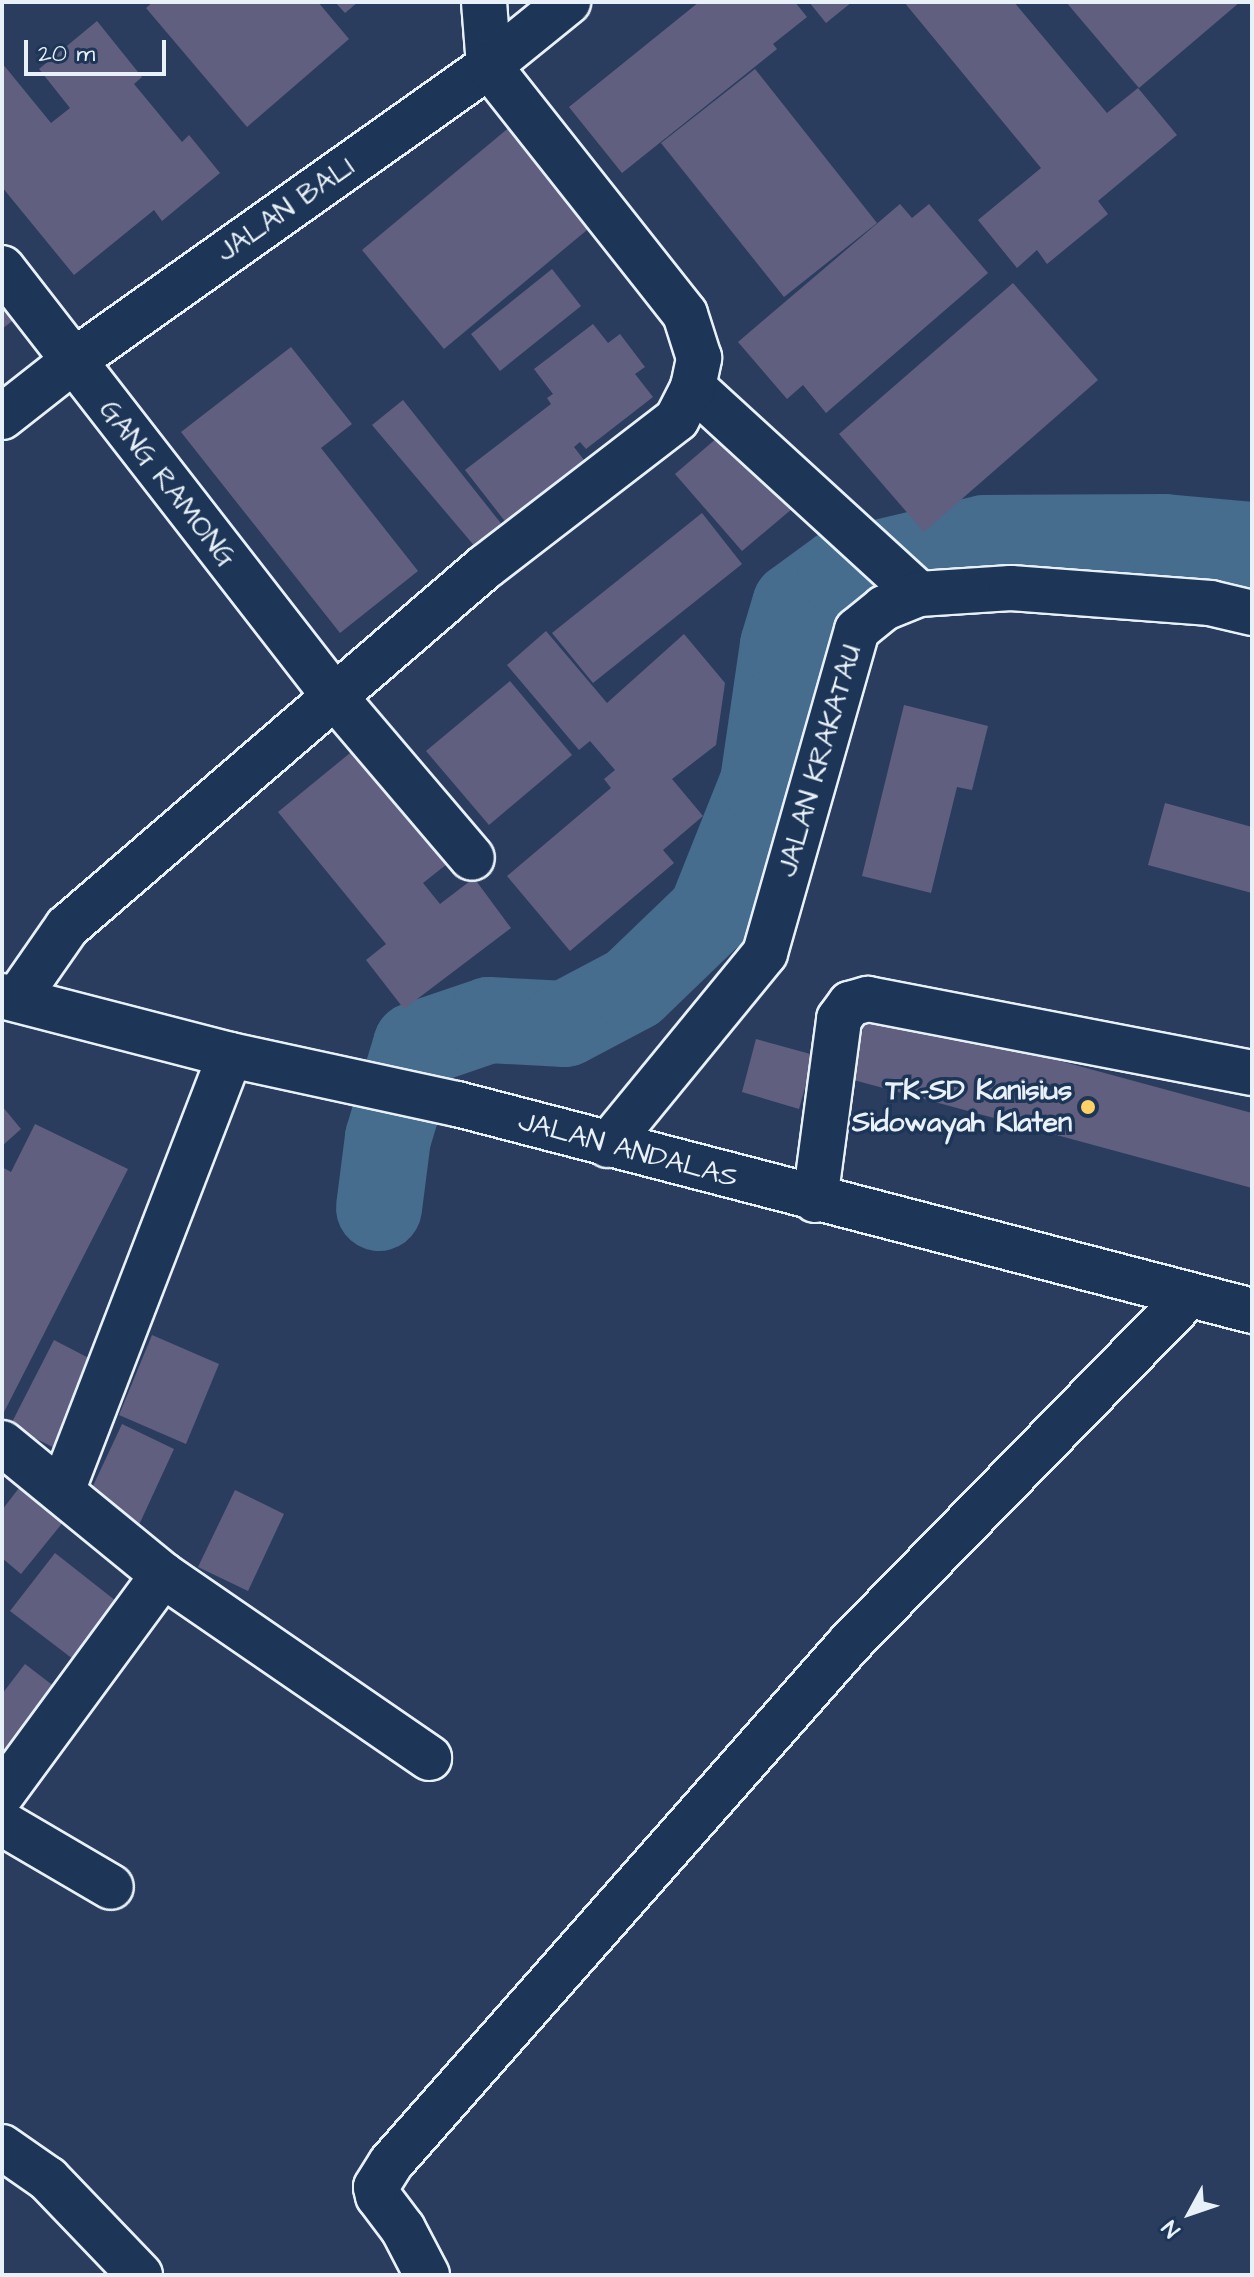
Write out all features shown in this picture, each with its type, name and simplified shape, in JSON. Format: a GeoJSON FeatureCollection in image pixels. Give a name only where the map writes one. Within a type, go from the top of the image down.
{"type":"FeatureCollection","features":[{"type":"Feature","properties":{"kind":"street"},"geometry":{"type":"LineString","coordinates":[[10,998],[67,927],[485,567],[677,419],[693,387],[699,358],[685,314],[489,66],[484,2]]}},
{"type":"Feature","properties":{"kind":"street","name":"JALAN BALI"},"geometry":{"type":"LineString","coordinates":[[2,417],[72,362],[489,66],[568,2]]}},
{"type":"Feature","properties":{"kind":"street","name":"GANG RAMONG"},"geometry":{"type":"LineString","coordinates":[[2,268],[335,697],[472,858]]}},
{"type":"Feature","properties":{"kind":"street"},"geometry":{"type":"LineString","coordinates":[[693,387],[913,588]]}},
{"type":"Feature","properties":{"kind":"street","name":"JALAN KRAKATAU"},"geometry":{"type":"LineString","coordinates":[[608,1145],[765,953],[857,630],[913,588],[1011,588],[1210,603],[1252,613]]}},
{"type":"Feature","properties":{"kind":"street","name":"JALAN ANDALAS"},"geometry":{"type":"LineString","coordinates":[[10,998],[230,1055],[457,1104],[815,1200],[1252,1311]]}},
{"type":"Feature","properties":{"kind":"street"},"geometry":{"type":"LineString","coordinates":[[815,1200],[839,1019],[850,1004],[868,999],[1252,1073]]}},
{"type":"Feature","properties":{"kind":"street"},"geometry":{"type":"LineString","coordinates":[[62,1491],[230,1055]]}},
{"type":"Feature","properties":{"kind":"street"},"geometry":{"type":"LineString","coordinates":[[427,2275],[403,2229],[378,2196],[376,2187],[391,2163],[850,1643],[1189,1296]]}},
{"type":"Feature","properties":{"kind":"street"},"geometry":{"type":"LineString","coordinates":[[2,1443],[163,1575],[429,1758]]}},
{"type":"Feature","properties":{"kind":"street"},"geometry":{"type":"LineString","coordinates":[[2,1794],[163,1575]]}},
{"type":"Feature","properties":{"kind":"street"},"geometry":{"type":"LineString","coordinates":[[2,1823],[111,1887]]}},
{"type":"Feature","properties":{"kind":"street"},"geometry":{"type":"LineString","coordinates":[[2,2147],[48,2179],[140,2275]]}},
{"type":"Feature","properties":{"kind":"building"},"geometry":{"type":"Polygon","coordinates":[[[153,2],[318,2],[349,39],[247,127],[146,8],[153,2]]]}},
{"type":"Feature","properties":{"kind":"building"},"geometry":{"type":"Polygon","coordinates":[[[335,2],[358,2],[345,13],[335,2]]]}},
{"type":"Feature","properties":{"kind":"building"},"geometry":{"type":"Polygon","coordinates":[[[699,2],[795,2],[807,17],[773,44],[777,49],[622,173],[569,107],[699,2]]]}},
{"type":"Feature","properties":{"kind":"building"},"geometry":{"type":"Polygon","coordinates":[[[809,2],[852,2],[826,23],[809,2]]]}},
{"type":"Feature","properties":{"kind":"building"},"geometry":{"type":"Polygon","coordinates":[[[904,2],[1014,2],[1107,113],[1138,88],[1177,135],[1098,201],[1108,214],[1047,264],[1037,250],[1017,268],[978,220],[1041,168],[904,2]]]}},
{"type":"Feature","properties":{"kind":"building"},"geometry":{"type":"Polygon","coordinates":[[[1066,2],[1240,2],[1139,88],[1066,2]]]}},
{"type":"Feature","properties":{"kind":"building"},"geometry":{"type":"Polygon","coordinates":[[[97,21],[142,77],[134,84],[182,142],[189,135],[220,173],[162,221],[154,210],[74,275],[2,187],[2,63],[51,123],[70,108],[39,69],[97,21]]]}},
{"type":"Feature","properties":{"kind":"building"},"geometry":{"type":"Polygon","coordinates":[[[755,69],[877,223],[784,297],[661,143],[755,69]]]}},
{"type":"Feature","properties":{"kind":"building"},"geometry":{"type":"Polygon","coordinates":[[[511,126],[593,225],[444,349],[362,250],[511,126]]]}},
{"type":"Feature","properties":{"kind":"building"},"geometry":{"type":"Polygon","coordinates":[[[900,204],[912,218],[929,204],[988,273],[826,413],[803,385],[787,399],[738,342],[900,204]]]}},
{"type":"Feature","properties":{"kind":"building"},"geometry":{"type":"Polygon","coordinates":[[[552,269],[581,306],[500,371],[471,334],[552,269]]]}},
{"type":"Feature","properties":{"kind":"building"},"geometry":{"type":"Polygon","coordinates":[[[2,272],[30,307],[2,329],[2,272]]]}},
{"type":"Feature","properties":{"kind":"building"},"geometry":{"type":"Polygon","coordinates":[[[1013,283],[1098,380],[924,532],[839,434],[1013,283]]]}},
{"type":"Feature","properties":{"kind":"building"},"geometry":{"type":"Polygon","coordinates":[[[593,324],[608,343],[620,334],[645,367],[635,374],[653,397],[586,449],[580,442],[574,447],[597,477],[518,538],[465,470],[551,404],[547,398],[553,394],[534,369],[593,324]]]}},
{"type":"Feature","properties":{"kind":"building"},"geometry":{"type":"Polygon","coordinates":[[[291,347],[352,424],[321,448],[418,571],[340,633],[181,432],[291,347]]]}},
{"type":"Feature","properties":{"kind":"building"},"geometry":{"type":"Polygon","coordinates":[[[403,400],[515,541],[488,562],[372,425],[403,400]]]}},
{"type":"Feature","properties":{"kind":"building"},"geometry":{"type":"Polygon","coordinates":[[[732,425],[799,503],[742,551],[675,474],[732,425]]]}},
{"type":"Feature","properties":{"kind":"building"},"geometry":{"type":"Polygon","coordinates":[[[702,513],[742,564],[593,683],[552,633],[702,513]]]}},
{"type":"Feature","properties":{"kind":"building"},"geometry":{"type":"Polygon","coordinates":[[[546,631],[607,703],[684,634],[725,683],[716,745],[672,779],[703,816],[663,850],[674,863],[570,951],[507,876],[611,788],[604,779],[615,770],[590,741],[579,750],[507,665],[546,631]]]}},
{"type":"Feature","properties":{"kind":"building"},"geometry":{"type":"Polygon","coordinates":[[[510,681],[572,755],[489,825],[426,751],[510,681]]]}},
{"type":"Feature","properties":{"kind":"building"},"geometry":{"type":"Polygon","coordinates":[[[904,705],[988,726],[972,790],[957,787],[931,893],[862,876],[904,705]]]}},
{"type":"Feature","properties":{"kind":"building"},"geometry":{"type":"Polygon","coordinates":[[[355,749],[447,864],[423,883],[440,904],[474,878],[511,928],[404,1009],[366,960],[386,944],[278,812],[355,749]]]}},
{"type":"Feature","properties":{"kind":"building"},"geometry":{"type":"Polygon","coordinates":[[[1165,803],[1252,827],[1252,893],[1148,865],[1165,803]]]}},
{"type":"Feature","properties":{"kind":"building"},"geometry":{"type":"Polygon","coordinates":[[[868,1009],[1252,1113],[1252,1188],[850,1079],[868,1009]]]}},
{"type":"Feature","properties":{"kind":"building"},"geometry":{"type":"Polygon","coordinates":[[[756,1039],[814,1055],[799,1109],[742,1092],[756,1039]]]}},
{"type":"Feature","properties":{"kind":"building"},"geometry":{"type":"Polygon","coordinates":[[[2,1106],[21,1129],[2,1146],[2,1106]]]}},
{"type":"Feature","properties":{"kind":"building"},"geometry":{"type":"Polygon","coordinates":[[[35,1124],[128,1169],[2,1416],[2,1167],[11,1172],[35,1124]]]}},
{"type":"Feature","properties":{"kind":"building"},"geometry":{"type":"Polygon","coordinates":[[[152,1335],[219,1364],[186,1444],[119,1415],[152,1335]]]}},
{"type":"Feature","properties":{"kind":"building"},"geometry":{"type":"Polygon","coordinates":[[[54,1340],[106,1367],[71,1456],[10,1426],[54,1340]]]}},
{"type":"Feature","properties":{"kind":"building"},"geometry":{"type":"Polygon","coordinates":[[[122,1424],[174,1449],[138,1527],[85,1503],[122,1424]]]}},
{"type":"Feature","properties":{"kind":"building"},"geometry":{"type":"Polygon","coordinates":[[[29,1475],[64,1521],[21,1574],[2,1558],[2,1510],[29,1475]]]}},
{"type":"Feature","properties":{"kind":"building"},"geometry":{"type":"Polygon","coordinates":[[[235,1490],[284,1514],[248,1591],[198,1567],[235,1490]]]}},
{"type":"Feature","properties":{"kind":"building"},"geometry":{"type":"Polygon","coordinates":[[[55,1553],[130,1612],[86,1669],[10,1611],[55,1553]]]}},
{"type":"Feature","properties":{"kind":"building"},"geometry":{"type":"Polygon","coordinates":[[[25,1664],[68,1697],[2,1776],[2,1694],[25,1664]]]}},
{"type":"Feature","properties":{"kind":"waterway"},"geometry":{"type":"LineString","coordinates":[[379,1208],[388,1138],[416,1045],[489,1020],[565,1024],[633,988],[711,913],[763,782],[783,645],[795,605],[840,572],[985,538],[1164,537],[1252,545]]}},
{"type":"Feature","properties":{"kind":"place","name":"TK-SD Kanisius Sidowayah Klaten"},"geometry":{"type":"Point","coordinates":[1088,1107]}}]}
